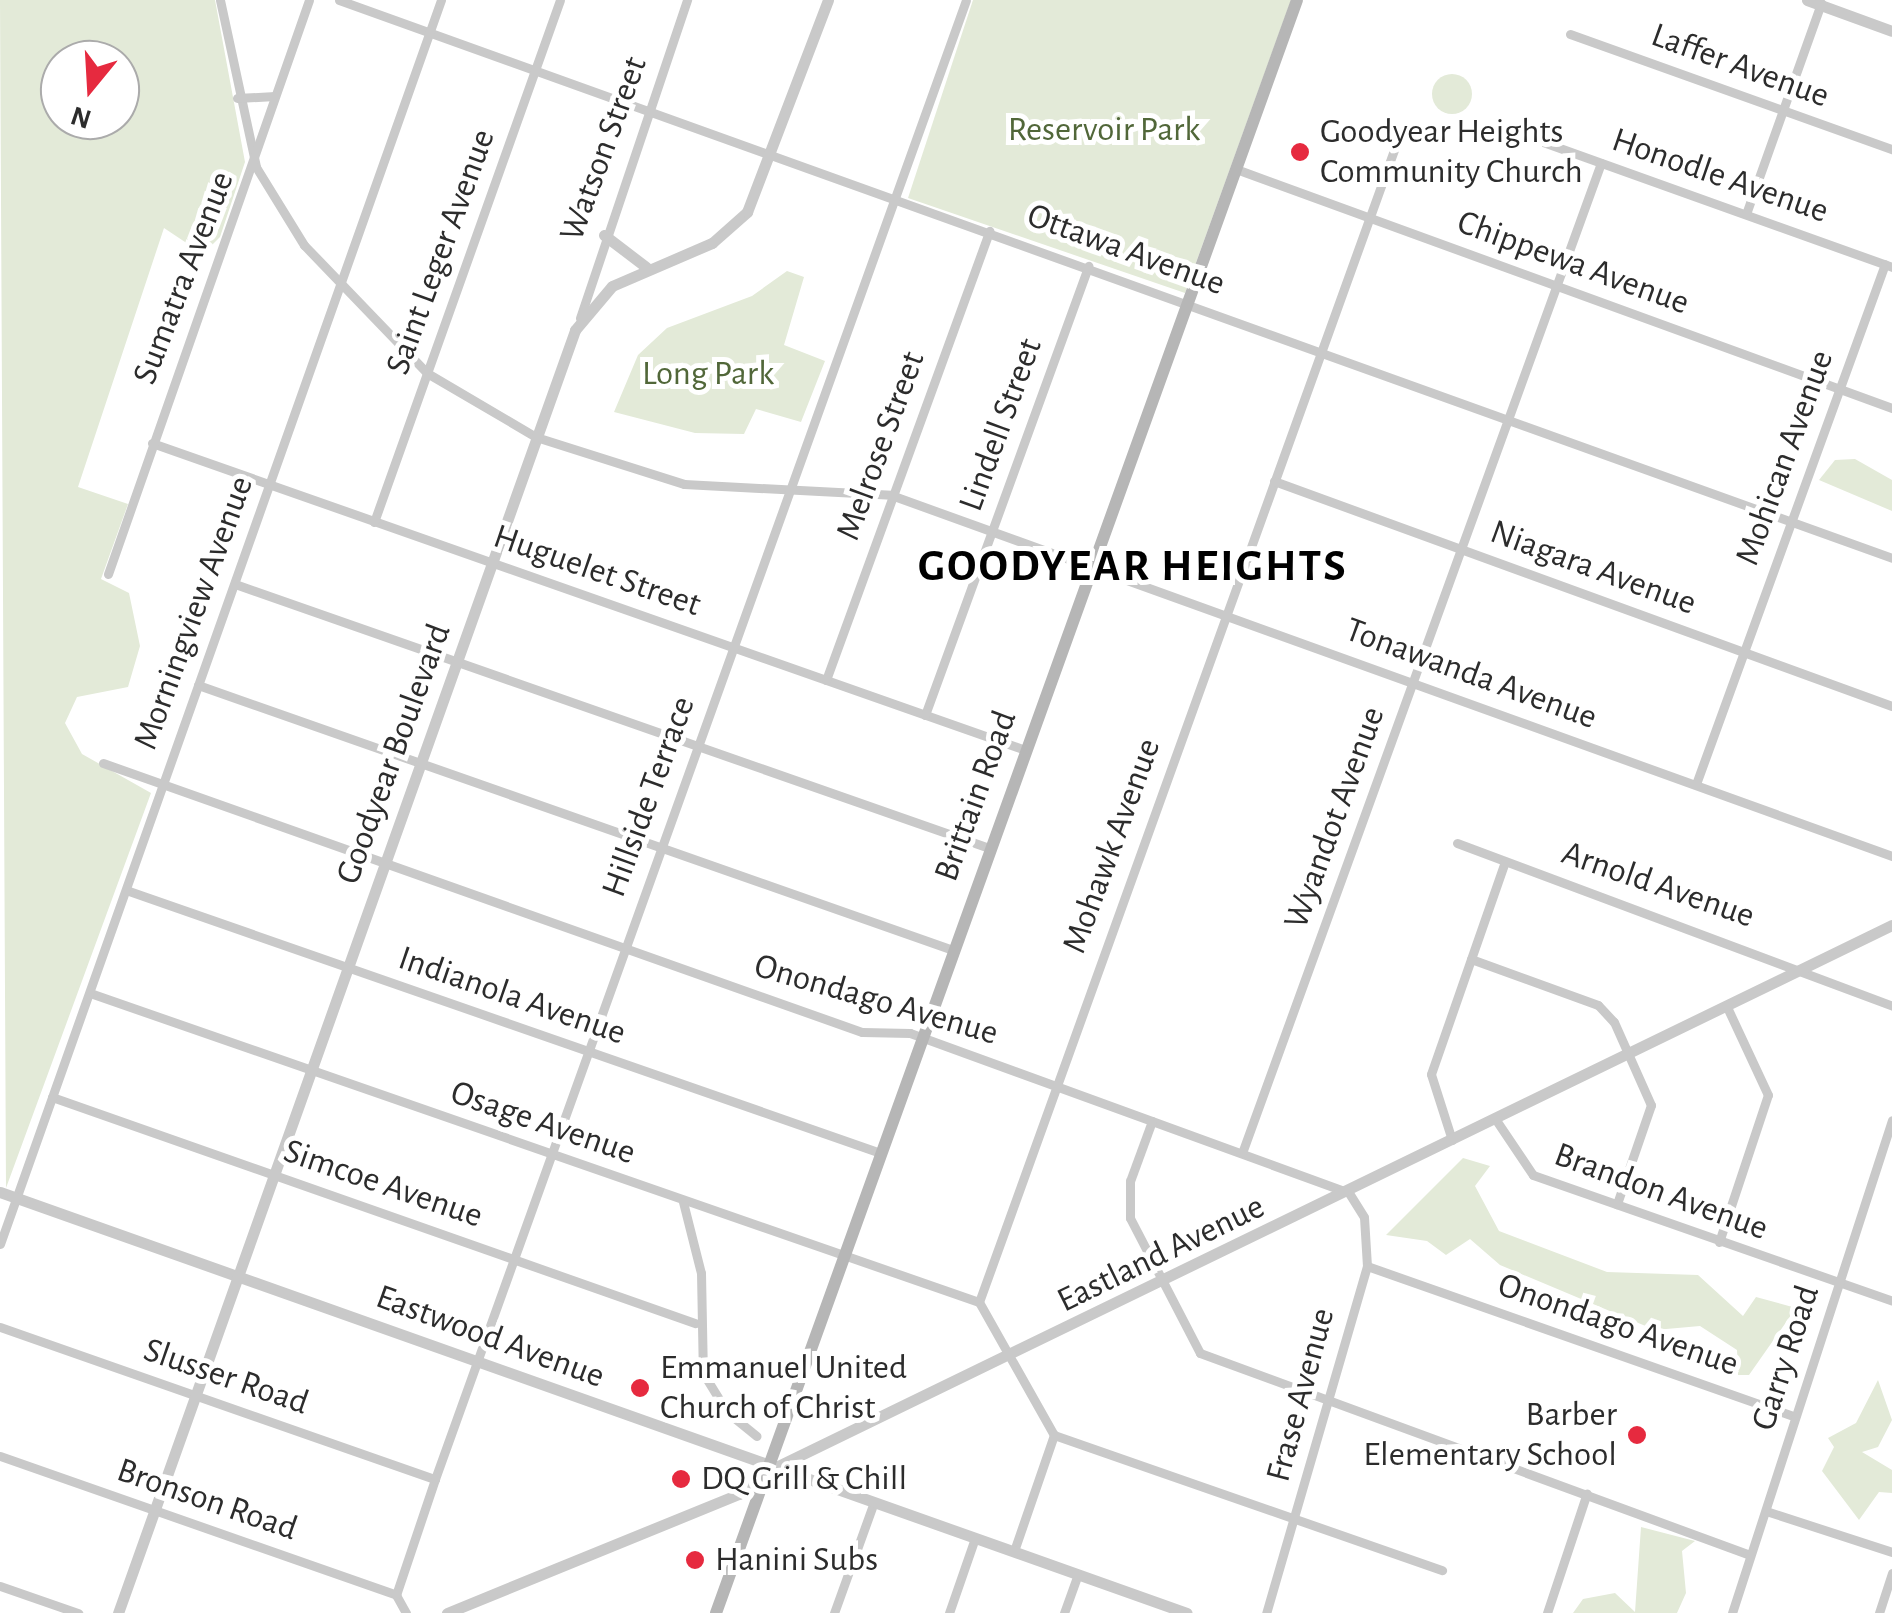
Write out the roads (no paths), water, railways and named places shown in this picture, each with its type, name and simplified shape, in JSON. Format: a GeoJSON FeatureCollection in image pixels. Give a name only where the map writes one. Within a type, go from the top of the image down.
{"type":"FeatureCollection","features":[{"type":"Feature","properties":{"kind":"main road","name":"Brittain Road"},"geometry":{"type":"LineString","coordinates":[[716,1613],[772,1469],[989,848],[1296,0]]}},
{"type":"Feature","properties":{"kind":"street","name":"Tonawanda Avenue"},"geometry":{"type":"LineString","coordinates":[[220,0],[236,98],[256,167],[339,291],[427,372],[536,437],[658,478],[786,494],[891,495],[1092,564],[1892,856]]}},
{"type":"Feature","properties":{"kind":"street","name":"Sumatra Avenue"},"geometry":{"type":"LineString","coordinates":[[108,574],[152,444],[256,167],[275,96],[309,0]]}},
{"type":"Feature","properties":{"kind":"street","name":"Ottawa Avenue"},"geometry":{"type":"LineString","coordinates":[[339,0],[1188,301],[1892,558]]}},
{"type":"Feature","properties":{"kind":"street","name":"Morningview Avenue"},"geometry":{"type":"LineString","coordinates":[[0,1244],[441,0]]}},
{"type":"Feature","properties":{"kind":"street","name":"Saint Leger Avenue"},"geometry":{"type":"LineString","coordinates":[[374,522],[560,0]]}},
{"type":"Feature","properties":{"kind":"street","name":"Watson Street"},"geometry":{"type":"LineString","coordinates":[[580,318],[604,235],[687,0]]}},
{"type":"Feature","properties":{"kind":"street"},"geometry":{"type":"LineString","coordinates":[[580,318],[646,267],[726,234],[758,194],[828,0]]}},
{"type":"Feature","properties":{"kind":"street","name":"Hillside Terrace"},"geometry":{"type":"LineString","coordinates":[[396,1595],[512,1258],[966,0]]}},
{"type":"Feature","properties":{"kind":"street"},"geometry":{"type":"LineString","coordinates":[[1746,214],[1816,2],[1892,30]]}},
{"type":"Feature","properties":{"kind":"street","name":"Laffer Avenue"},"geometry":{"type":"LineString","coordinates":[[1570,34],[1892,149]]}},
{"type":"Feature","properties":{"kind":"street"},"geometry":{"type":"LineString","coordinates":[[236,98],[275,96]]}},
{"type":"Feature","properties":{"kind":"street","name":"Honodle Avenue"},"geometry":{"type":"LineString","coordinates":[[1529,137],[1889,266]]}},
{"type":"Feature","properties":{"kind":"street","name":"Mohawk Avenue"},"geometry":{"type":"LineString","coordinates":[[979,1302],[1394,150]]}},
{"type":"Feature","properties":{"kind":"street","name":"Wyandot Avenue"},"geometry":{"type":"LineString","coordinates":[[1242,1153],[1601,163]]}},
{"type":"Feature","properties":{"kind":"street","name":"Chippewa Avenue"},"geometry":{"type":"LineString","coordinates":[[1236,169],[1892,408]]}},
{"type":"Feature","properties":{"kind":"street","name":"Melrose Street"},"geometry":{"type":"LineString","coordinates":[[826,680],[990,231]]}},
{"type":"Feature","properties":{"kind":"street"},"geometry":{"type":"LineString","coordinates":[[604,235],[646,267]]}},
{"type":"Feature","properties":{"kind":"street","name":"Lindell Street"},"geometry":{"type":"LineString","coordinates":[[925,714],[1088,266]]}},
{"type":"Feature","properties":{"kind":"street","name":"Mohican Avenue"},"geometry":{"type":"LineString","coordinates":[[1696,784],[1889,266]]}},
{"type":"Feature","properties":{"kind":"street","name":"Goodyear Boulevard"},"geometry":{"type":"LineString","coordinates":[[118,1613],[580,318]]}},
{"type":"Feature","properties":{"kind":"street","name":"Huguelet Street"},"geometry":{"type":"LineString","coordinates":[[152,444],[1025,750]]}},
{"type":"Feature","properties":{"kind":"street","name":"Niagara Avenue"},"geometry":{"type":"LineString","coordinates":[[1274,482],[1892,706]]}},
{"type":"Feature","properties":{"kind":"street"},"geometry":{"type":"LineString","coordinates":[[235,584],[989,848]]}},
{"type":"Feature","properties":{"kind":"street"},"geometry":{"type":"LineString","coordinates":[[198,686],[953,950]]}},
{"type":"Feature","properties":{"kind":"street","name":"Onondago Avenue"},"geometry":{"type":"LineString","coordinates":[[103,764],[161,788],[862,1032],[922,1037],[1349,1193]]}},
{"type":"Feature","properties":{"kind":"street","name":"Arnold Avenue"},"geometry":{"type":"LineString","coordinates":[[1457,844],[1754,947],[1790,972],[1892,1006]]}},
{"type":"Feature","properties":{"kind":"street"},"geometry":{"type":"LineString","coordinates":[[1452,1140],[1430,1074],[1506,861]]}},
{"type":"Feature","properties":{"kind":"street","name":"Indianola Avenue"},"geometry":{"type":"LineString","coordinates":[[126,890],[881,1153]]}},
{"type":"Feature","properties":{"kind":"street","name":"Eastland Avenue"},"geometry":{"type":"LineString","coordinates":[[448,1613],[714,1505],[772,1469],[1162,1284],[1892,925]]}},
{"type":"Feature","properties":{"kind":"street"},"geometry":{"type":"LineString","coordinates":[[1470,960],[1598,1005],[1630,1052],[1651,1105],[1617,1204]]}},
{"type":"Feature","properties":{"kind":"street","name":"Osage Avenue"},"geometry":{"type":"LineString","coordinates":[[90,993],[979,1302]]}},
{"type":"Feature","properties":{"kind":"street"},"geometry":{"type":"LineString","coordinates":[[1719,1242],[1768,1094],[1726,1006]]}},
{"type":"Feature","properties":{"kind":"street","name":"Simcoe Avenue"},"geometry":{"type":"LineString","coordinates":[[52,1097],[695,1323]]}},
{"type":"Feature","properties":{"kind":"street","name":"Brandon Avenue"},"geometry":{"type":"LineString","coordinates":[[1496,1120],[1527,1172],[1892,1301]]}},
{"type":"Feature","properties":{"kind":"street","name":"Garry Road"},"geometry":{"type":"LineString","coordinates":[[1732,1613],[1892,1120]]}},
{"type":"Feature","properties":{"kind":"street"},"geometry":{"type":"LineString","coordinates":[[1152,1121],[1128,1209],[1162,1284],[1200,1353],[1750,1554]]}},
{"type":"Feature","properties":{"kind":"street","name":"Eastwood Avenue"},"geometry":{"type":"LineString","coordinates":[[0,1192],[1181,1612]]}},
{"type":"Feature","properties":{"kind":"street","name":"Frase Avenue"},"geometry":{"type":"LineString","coordinates":[[1266,1613],[1334,1402],[1332,1372],[1366,1266],[1364,1217],[1349,1193]]}},
{"type":"Feature","properties":{"kind":"street"},"geometry":{"type":"LineString","coordinates":[[683,1202],[702,1273],[695,1323],[709,1389],[757,1436]]}},
{"type":"Feature","properties":{"kind":"street","name":"Onondago Avenue"},"geometry":{"type":"LineString","coordinates":[[1366,1266],[1795,1417]]}},
{"type":"Feature","properties":{"kind":"street"},"geometry":{"type":"LineString","coordinates":[[979,1302],[1007,1359],[1054,1435],[1442,1570]]}},
{"type":"Feature","properties":{"kind":"street","name":"Slusser Road"},"geometry":{"type":"LineString","coordinates":[[0,1327],[435,1479]]}},
{"type":"Feature","properties":{"kind":"street"},"geometry":{"type":"LineString","coordinates":[[1014,1551],[1054,1435]]}},
{"type":"Feature","properties":{"kind":"street","name":"Bronson Road"},"geometry":{"type":"LineString","coordinates":[[0,1456],[396,1595]]}},
{"type":"Feature","properties":{"kind":"street"},"geometry":{"type":"LineString","coordinates":[[1547,1613],[1587,1492]]}},
{"type":"Feature","properties":{"kind":"street"},"geometry":{"type":"LineString","coordinates":[[834,1613],[874,1502]]}},
{"type":"Feature","properties":{"kind":"street"},"geometry":{"type":"LineString","coordinates":[[1766,1511],[1892,1552]]}},
{"type":"Feature","properties":{"kind":"street"},"geometry":{"type":"LineString","coordinates":[[950,1613],[975,1538]]}},
{"type":"Feature","properties":{"kind":"street"},"geometry":{"type":"LineString","coordinates":[[1879,1613],[1892,1573]]}},
{"type":"Feature","properties":{"kind":"street"},"geometry":{"type":"LineString","coordinates":[[1064,1613],[1078,1574]]}},
{"type":"Feature","properties":{"kind":"street"},"geometry":{"type":"LineString","coordinates":[[0,1586],[78,1613]]}},
{"type":"Feature","properties":{"kind":"street"},"geometry":{"type":"LineString","coordinates":[[396,1595],[406,1613]]}},
{"type":"Feature","properties":{"kind":"place","name":"Goodyear Heights Community Church"},"geometry":{"type":"Point","coordinates":[1300,152]}},
{"type":"Feature","properties":{"kind":"place","name":"Emmanuel United Church of Christ"},"geometry":{"type":"Point","coordinates":[640,1388]}},
{"type":"Feature","properties":{"kind":"place","name":"Barber Elementary School"},"geometry":{"type":"Point","coordinates":[1637,1435]}},
{"type":"Feature","properties":{"kind":"place","name":"DQ Grill & Chill"},"geometry":{"type":"Point","coordinates":[681,1479]}},
{"type":"Feature","properties":{"kind":"place","name":"Hanini Subs"},"geometry":{"type":"Point","coordinates":[695,1560]}},
{"type":"Feature","properties":{"kind":"district","name":"GOODYEAR HEIGHTS"},"geometry":{"type":"Point","coordinates":[1133,567]}},
{"type":"Feature","properties":{"kind":"park label","name":"Reservoir Park"},"geometry":{"type":"Point","coordinates":[1104,130]}},
{"type":"Feature","properties":{"kind":"park label","name":"Long Park"},"geometry":{"type":"Point","coordinates":[708,374]}}]}
